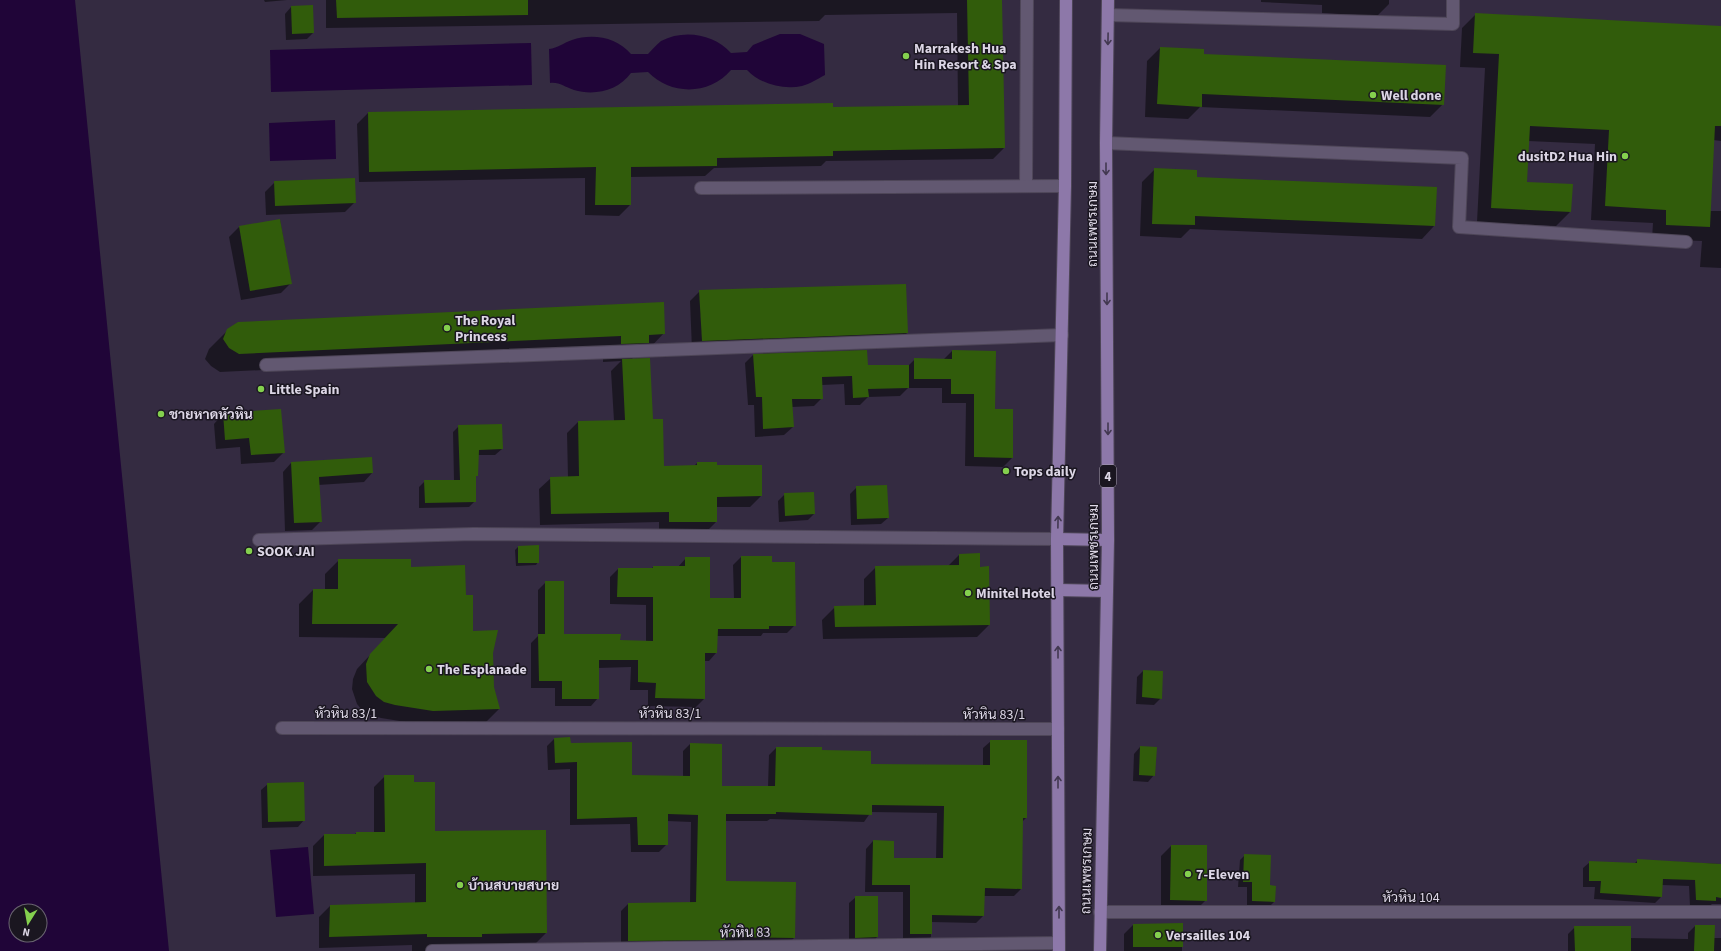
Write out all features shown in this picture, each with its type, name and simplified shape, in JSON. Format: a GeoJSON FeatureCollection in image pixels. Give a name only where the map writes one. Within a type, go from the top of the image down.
{"type":"FeatureCollection","features":[{"type":"Feature","properties":{"kind":"main road","name":"ถนนเพชรเกษม"},"geometry":{"type":"LineString","coordinates":[[1059,947],[1057,539],[1065,186],[1066,0]]}},
{"type":"Feature","properties":{"kind":"main road","name":"ถนนเพชรเกษม"},"geometry":{"type":"LineString","coordinates":[[1100,951],[1108,540],[1106,143],[1108,0]]}},
{"type":"Feature","properties":{"kind":"main road"},"geometry":{"type":"LineString","coordinates":[[1057,539],[1108,540]]}},
{"type":"Feature","properties":{"kind":"main road"},"geometry":{"type":"LineString","coordinates":[[1058,590],[1107,591]]}},
{"type":"Feature","properties":{"kind":"street"},"geometry":{"type":"LineString","coordinates":[[1026,186],[1027,0]]}},
{"type":"Feature","properties":{"kind":"street"},"geometry":{"type":"LineString","coordinates":[[1108,15],[1453,24],[1454,0]]}},
{"type":"Feature","properties":{"kind":"street"},"geometry":{"type":"LineString","coordinates":[[1106,143],[1462,158],[1459,227],[1686,242]]}},
{"type":"Feature","properties":{"kind":"street"},"geometry":{"type":"LineString","coordinates":[[701,188],[1065,186]]}},
{"type":"Feature","properties":{"kind":"street"},"geometry":{"type":"LineString","coordinates":[[266,365],[1062,335]]}},
{"type":"Feature","properties":{"kind":"street"},"geometry":{"type":"LineString","coordinates":[[259,540],[473,534],[1057,539]]}},
{"type":"Feature","properties":{"kind":"street","name":"หัวหิน 83/1"},"geometry":{"type":"LineString","coordinates":[[282,728],[1058,729]]}},
{"type":"Feature","properties":{"kind":"street","name":"หัวหิน 104"},"geometry":{"type":"LineString","coordinates":[[1100,912],[1721,912]]}},
{"type":"Feature","properties":{"kind":"street","name":"หัวหิน 83"},"geometry":{"type":"LineString","coordinates":[[432,951],[1059,947]]}},
{"type":"Feature","properties":{"kind":"shaded area"},"geometry":{"type":"Polygon","coordinates":[[[0,0],[75,0],[169,951],[0,951],[0,0]]]}},
{"type":"Feature","properties":{"kind":"shaded area"},"geometry":{"type":"Polygon","coordinates":[[[780,34],[800,34],[824,44],[825,75],[808,84],[795,87],[772,85],[758,79],[747,70],[731,70],[712,84],[702,88],[690,89],[679,89],[668,85],[657,80],[648,72],[631,73],[626,79],[613,88],[597,92],[582,92],[559,84],[550,83],[549,49],[580,38],[604,38],[619,44],[631,54],[648,54],[661,41],[670,37],[679,35],[698,35],[716,41],[731,53],[747,52],[753,45],[780,34]]]}},
{"type":"Feature","properties":{"kind":"shaded area"},"geometry":{"type":"Polygon","coordinates":[[[531,43],[532,85],[271,92],[270,50],[531,43]]]}},
{"type":"Feature","properties":{"kind":"shaded area"},"geometry":{"type":"Polygon","coordinates":[[[335,120],[336,159],[270,161],[269,123],[335,120]]]}},
{"type":"Feature","properties":{"kind":"shaded area"},"geometry":{"type":"Polygon","coordinates":[[[308,847],[314,914],[276,917],[270,850],[308,847]]]}},
{"type":"Feature","properties":{"kind":"building"},"geometry":{"type":"Polygon","coordinates":[[[336,0],[528,0],[528,15],[337,18],[336,0]]]}},
{"type":"Feature","properties":{"kind":"building"},"geometry":{"type":"Polygon","coordinates":[[[967,0],[1002,0],[1005,148],[833,151],[833,156],[717,158],[717,166],[631,167],[631,205],[595,205],[596,167],[369,172],[368,112],[833,103],[833,107],[969,105],[967,0]]]}},
{"type":"Feature","properties":{"kind":"building"},"geometry":{"type":"Polygon","coordinates":[[[313,5],[314,33],[292,34],[291,6],[313,5]]]}},
{"type":"Feature","properties":{"kind":"building"},"geometry":{"type":"Polygon","coordinates":[[[1475,13],[1721,26],[1721,126],[1715,126],[1710,227],[1666,225],[1666,210],[1605,206],[1609,130],[1530,126],[1527,182],[1573,184],[1571,212],[1491,208],[1499,54],[1473,53],[1475,13]]]}},
{"type":"Feature","properties":{"kind":"building"},"geometry":{"type":"Polygon","coordinates":[[[1160,47],[1204,49],[1204,54],[1446,65],[1444,105],[1202,94],[1202,107],[1157,104],[1160,47]]]}},
{"type":"Feature","properties":{"kind":"building"},"geometry":{"type":"Polygon","coordinates":[[[1154,168],[1197,170],[1197,177],[1437,187],[1435,226],[1195,216],[1195,225],[1152,224],[1154,168]]]}},
{"type":"Feature","properties":{"kind":"building"},"geometry":{"type":"Polygon","coordinates":[[[355,178],[356,203],[275,206],[274,181],[355,178]]]}},
{"type":"Feature","properties":{"kind":"building"},"geometry":{"type":"Polygon","coordinates":[[[280,219],[292,284],[250,291],[239,226],[280,219]]]}},
{"type":"Feature","properties":{"kind":"building"},"geometry":{"type":"Polygon","coordinates":[[[906,284],[908,333],[702,341],[699,290],[906,284]]]}},
{"type":"Feature","properties":{"kind":"building","name":"The Royal Princess"},"geometry":{"type":"Polygon","coordinates":[[[664,302],[665,334],[649,335],[649,343],[621,344],[621,336],[239,354],[229,348],[223,339],[227,329],[238,322],[664,302]]]}},
{"type":"Feature","properties":{"kind":"building"},"geometry":{"type":"Polygon","coordinates":[[[867,350],[868,365],[909,365],[909,388],[868,389],[869,397],[853,398],[852,376],[822,377],[823,399],[792,399],[794,427],[763,429],[762,397],[756,397],[753,354],[867,350]]]}},
{"type":"Feature","properties":{"kind":"building"},"geometry":{"type":"Polygon","coordinates":[[[952,350],[996,351],[995,409],[1013,409],[1013,458],[974,457],[974,394],[951,394],[951,379],[914,379],[914,358],[952,359],[952,350]]]}},
{"type":"Feature","properties":{"kind":"building"},"geometry":{"type":"Polygon","coordinates":[[[650,358],[653,419],[663,419],[664,466],[697,465],[697,462],[717,462],[717,465],[762,465],[762,496],[717,497],[717,522],[669,522],[669,512],[551,514],[550,477],[579,476],[578,421],[625,420],[622,359],[650,358]]]}},
{"type":"Feature","properties":{"kind":"building"},"geometry":{"type":"Polygon","coordinates":[[[281,409],[285,453],[251,455],[249,438],[225,440],[223,413],[281,409]]]}},
{"type":"Feature","properties":{"kind":"building"},"geometry":{"type":"Polygon","coordinates":[[[502,424],[503,449],[479,450],[478,476],[476,476],[476,502],[425,503],[424,480],[460,480],[458,425],[502,424]]]}},
{"type":"Feature","properties":{"kind":"building"},"geometry":{"type":"Polygon","coordinates":[[[372,457],[373,473],[319,477],[322,522],[294,523],[291,462],[372,457]]]}},
{"type":"Feature","properties":{"kind":"building"},"geometry":{"type":"Polygon","coordinates":[[[887,485],[889,518],[857,519],[856,486],[887,485]]]}},
{"type":"Feature","properties":{"kind":"building"},"geometry":{"type":"Polygon","coordinates":[[[814,492],[815,514],[785,516],[784,493],[814,492]]]}},
{"type":"Feature","properties":{"kind":"building"},"geometry":{"type":"Polygon","coordinates":[[[539,545],[539,563],[518,563],[518,546],[539,545]]]}},
{"type":"Feature","properties":{"kind":"building"},"geometry":{"type":"Polygon","coordinates":[[[980,553],[980,567],[989,566],[990,625],[835,627],[834,606],[876,605],[875,566],[959,565],[959,554],[980,553]]]}},
{"type":"Feature","properties":{"kind":"building"},"geometry":{"type":"Polygon","coordinates":[[[741,556],[772,556],[772,562],[795,562],[796,626],[769,626],[769,629],[718,629],[717,653],[705,653],[705,699],[655,698],[656,683],[638,682],[638,660],[599,660],[599,699],[562,699],[562,681],[539,681],[538,634],[545,634],[545,581],[564,581],[564,634],[621,634],[620,640],[653,641],[653,597],[617,597],[618,568],[685,566],[685,557],[710,557],[710,598],[741,598],[741,556]]]}},
{"type":"Feature","properties":{"kind":"building"},"geometry":{"type":"Polygon","coordinates":[[[338,559],[411,559],[411,567],[465,565],[466,595],[473,595],[473,631],[498,630],[493,653],[494,687],[500,709],[433,711],[395,705],[384,702],[376,696],[367,682],[366,664],[370,654],[398,624],[312,624],[313,589],[338,589],[338,559]]]}},
{"type":"Feature","properties":{"kind":"building"},"geometry":{"type":"Polygon","coordinates":[[[1143,670],[1163,671],[1162,699],[1142,697],[1143,670]]]}},
{"type":"Feature","properties":{"kind":"building"},"geometry":{"type":"Polygon","coordinates":[[[570,737],[571,743],[632,742],[632,775],[690,776],[690,743],[722,744],[722,786],[775,786],[776,747],[822,747],[822,750],[871,751],[871,764],[990,765],[990,740],[1027,740],[1027,818],[1023,818],[1022,889],[985,888],[984,916],[932,915],[932,934],[910,934],[910,885],[872,885],[873,840],[894,841],[894,858],[943,858],[944,806],[872,805],[872,815],[776,812],[776,814],[726,814],[726,881],[796,882],[795,938],[725,937],[725,940],[628,941],[628,903],[696,902],[698,815],[668,814],[668,845],[638,845],[637,817],[577,819],[577,762],[555,763],[554,738],[570,737]]]}},
{"type":"Feature","properties":{"kind":"building"},"geometry":{"type":"Polygon","coordinates":[[[1140,746],[1157,747],[1155,776],[1139,775],[1140,746]]]}},
{"type":"Feature","properties":{"kind":"building"},"geometry":{"type":"Polygon","coordinates":[[[384,775],[414,775],[414,782],[435,782],[435,831],[546,830],[547,933],[482,934],[482,937],[427,937],[427,934],[329,937],[330,905],[426,902],[426,863],[324,866],[324,834],[385,832],[384,775]]]}},
{"type":"Feature","properties":{"kind":"building"},"geometry":{"type":"Polygon","coordinates":[[[304,782],[305,821],[268,822],[267,783],[304,782]]]}},
{"type":"Feature","properties":{"kind":"building"},"geometry":{"type":"Polygon","coordinates":[[[1171,845],[1207,845],[1207,901],[1170,900],[1171,845]]]}},
{"type":"Feature","properties":{"kind":"building"},"geometry":{"type":"Polygon","coordinates":[[[1244,854],[1271,855],[1270,885],[1276,886],[1275,902],[1252,901],[1252,882],[1243,882],[1244,854]]]}},
{"type":"Feature","properties":{"kind":"building"},"geometry":{"type":"Polygon","coordinates":[[[1637,859],[1721,864],[1721,898],[1716,897],[1716,901],[1696,900],[1695,880],[1663,879],[1662,897],[1600,893],[1601,881],[1589,881],[1589,861],[1637,863],[1637,859]]]}},
{"type":"Feature","properties":{"kind":"building"},"geometry":{"type":"Polygon","coordinates":[[[855,896],[878,896],[878,937],[855,938],[855,896]]]}},
{"type":"Feature","properties":{"kind":"building"},"geometry":{"type":"Polygon","coordinates":[[[1183,923],[1183,947],[1133,947],[1133,924],[1183,923]]]}},
{"type":"Feature","properties":{"kind":"building"},"geometry":{"type":"Polygon","coordinates":[[[1695,925],[1715,925],[1714,951],[1694,951],[1695,925]]]}},
{"type":"Feature","properties":{"kind":"building"},"geometry":{"type":"Polygon","coordinates":[[[1574,926],[1631,926],[1631,951],[1575,951],[1574,926]]]}},
{"type":"Feature","properties":{"kind":"place","name":"Marrakesh Hua Hin Resort & Spa"},"geometry":{"type":"Point","coordinates":[906,56]}},
{"type":"Feature","properties":{"kind":"place","name":"Well done"},"geometry":{"type":"Point","coordinates":[1373,95]}},
{"type":"Feature","properties":{"kind":"place","name":"dusitD2 Hua Hin"},"geometry":{"type":"Point","coordinates":[1625,156]}},
{"type":"Feature","properties":{"kind":"place","name":"The Royal Princess"},"geometry":{"type":"Point","coordinates":[447,328]}},
{"type":"Feature","properties":{"kind":"place","name":"Little Spain"},"geometry":{"type":"Point","coordinates":[261,389]}},
{"type":"Feature","properties":{"kind":"place","name":"ชายหาดหัวหิน"},"geometry":{"type":"Point","coordinates":[161,414]}},
{"type":"Feature","properties":{"kind":"place","name":"Tops daily"},"geometry":{"type":"Point","coordinates":[1006,471]}},
{"type":"Feature","properties":{"kind":"place","name":"SOOK JAI"},"geometry":{"type":"Point","coordinates":[249,551]}},
{"type":"Feature","properties":{"kind":"place","name":"Minitel Hotel"},"geometry":{"type":"Point","coordinates":[968,593]}},
{"type":"Feature","properties":{"kind":"place","name":"The Esplanade"},"geometry":{"type":"Point","coordinates":[429,669]}},
{"type":"Feature","properties":{"kind":"place","name":"7-Eleven"},"geometry":{"type":"Point","coordinates":[1188,874]}},
{"type":"Feature","properties":{"kind":"place","name":"บ้านสบายสบาย"},"geometry":{"type":"Point","coordinates":[460,885]}},
{"type":"Feature","properties":{"kind":"place","name":"Versailles 104"},"geometry":{"type":"Point","coordinates":[1158,935]}}]}
